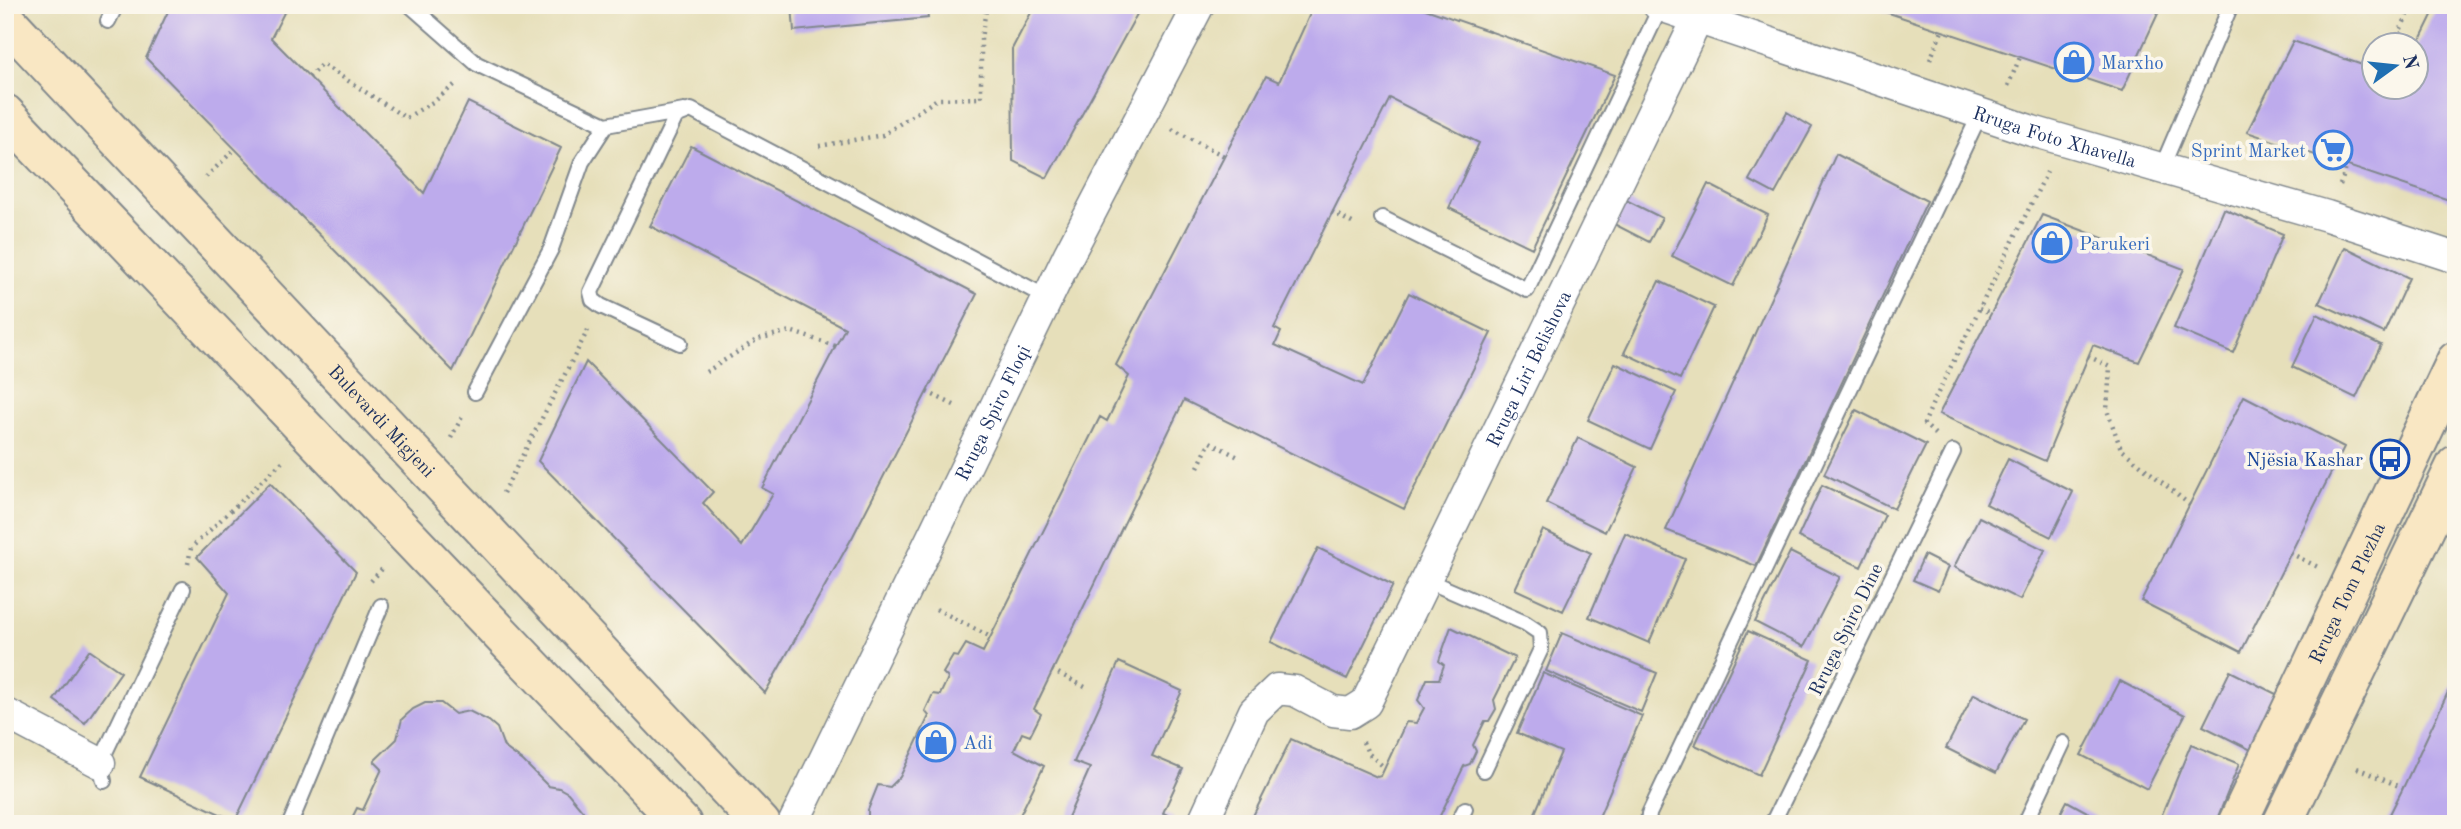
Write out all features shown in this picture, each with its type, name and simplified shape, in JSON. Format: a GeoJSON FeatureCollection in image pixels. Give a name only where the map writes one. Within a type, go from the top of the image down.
{"type":"FeatureCollection","features":[{"type":"Feature","properties":{"kind":"main road","name":"Bulevardi Migjeni"},"geometry":{"type":"LineString","coordinates":[[5,19],[761,824]]}},
{"type":"Feature","properties":{"kind":"main road"},"geometry":{"type":"LineString","coordinates":[[5,114],[682,824]]}},
{"type":"Feature","properties":{"kind":"main road","name":"Rruga Tom Plezha"},"geometry":{"type":"LineString","coordinates":[[2237,824],[2456,361]]}},
{"type":"Feature","properties":{"kind":"main road"},"geometry":{"type":"LineString","coordinates":[[2282,824],[2456,465]]}},
{"type":"Feature","properties":{"kind":"street","name":"Rruga Spiro Floqi"},"geometry":{"type":"LineString","coordinates":[[793,824],[1048,298],[1199,5]]}},
{"type":"Feature","properties":{"kind":"street","name":"Rruga Foto Xhavella"},"geometry":{"type":"LineString","coordinates":[[1660,6],[1980,114],[2327,216],[2456,258]]}},
{"type":"Feature","properties":{"kind":"street","name":"Rruga Liri Belishova"},"geometry":{"type":"LineString","coordinates":[[1202,824],[1254,711],[1277,689],[1295,691],[1333,711],[1350,713],[1366,704],[1698,19]]}},
{"type":"Feature","properties":{"kind":"street"},"geometry":{"type":"LineString","coordinates":[[5,713],[102,772]]}},
{"type":"Feature","properties":{"kind":"lane"},"geometry":{"type":"LineString","coordinates":[[108,21],[116,5]]}},
{"type":"Feature","properties":{"kind":"lane"},"geometry":{"type":"LineString","coordinates":[[410,5],[477,64],[606,125],[691,110],[1048,298]]}},
{"type":"Feature","properties":{"kind":"lane"},"geometry":{"type":"LineString","coordinates":[[2162,167],[2231,5]]}},
{"type":"Feature","properties":{"kind":"lane"},"geometry":{"type":"LineString","coordinates":[[1382,218],[1527,290],[1660,6]]}},
{"type":"Feature","properties":{"kind":"lane"},"geometry":{"type":"LineString","coordinates":[[680,343],[601,306],[593,300],[591,292],[676,116],[685,111]]}},
{"type":"Feature","properties":{"kind":"lane"},"geometry":{"type":"LineString","coordinates":[[1648,824],[1649,814],[1980,114]]}},
{"type":"Feature","properties":{"kind":"lane"},"geometry":{"type":"LineString","coordinates":[[475,392],[551,249],[582,162],[606,125]]}},
{"type":"Feature","properties":{"kind":"lane","name":"Rruga Spiro Dine"},"geometry":{"type":"LineString","coordinates":[[1772,824],[1954,452]]}},
{"type":"Feature","properties":{"kind":"lane"},"geometry":{"type":"LineString","coordinates":[[1426,580],[1525,623],[1540,633],[1541,649],[1484,770]]}},
{"type":"Feature","properties":{"kind":"lane"},"geometry":{"type":"LineString","coordinates":[[102,772],[183,589]]}},
{"type":"Feature","properties":{"kind":"lane"},"geometry":{"type":"LineString","coordinates":[[290,824],[382,606]]}},
{"type":"Feature","properties":{"kind":"lane"},"geometry":{"type":"LineString","coordinates":[[2025,824],[2063,743]]}},
{"type":"Feature","properties":{"kind":"lane"},"geometry":{"type":"LineString","coordinates":[[1457,824],[1465,809]]}},
{"type":"Feature","properties":{"kind":"path"},"geometry":{"type":"LineString","coordinates":[[773,154],[883,135],[937,99],[981,99],[982,38],[986,5]]}},
{"type":"Feature","properties":{"kind":"path"},"geometry":{"type":"LineString","coordinates":[[2399,32],[2412,5]]}},
{"type":"Feature","properties":{"kind":"path"},"geometry":{"type":"LineString","coordinates":[[1935,48],[1941,31]]}},
{"type":"Feature","properties":{"kind":"path"},"geometry":{"type":"LineString","coordinates":[[2013,74],[2020,57]]}},
{"type":"Feature","properties":{"kind":"path"},"geometry":{"type":"LineString","coordinates":[[309,77],[322,64],[406,118],[436,100],[477,64]]}},
{"type":"Feature","properties":{"kind":"path"},"geometry":{"type":"LineString","coordinates":[[1931,405],[2063,140]]}},
{"type":"Feature","properties":{"kind":"path"},"geometry":{"type":"LineString","coordinates":[[1206,147],[1224,156]]}},
{"type":"Feature","properties":{"kind":"path"},"geometry":{"type":"LineString","coordinates":[[201,182],[235,149]]}},
{"type":"Feature","properties":{"kind":"path"},"geometry":{"type":"LineString","coordinates":[[2343,176],[2347,166]]}},
{"type":"Feature","properties":{"kind":"path"},"geometry":{"type":"LineString","coordinates":[[1332,212],[1352,222]]}},
{"type":"Feature","properties":{"kind":"path"},"geometry":{"type":"LineString","coordinates":[[1979,309],[1991,314]]}},
{"type":"Feature","properties":{"kind":"path"},"geometry":{"type":"LineString","coordinates":[[706,372],[758,339],[790,331],[835,346]]}},
{"type":"Feature","properties":{"kind":"path"},"geometry":{"type":"LineString","coordinates":[[498,503],[581,341]]}},
{"type":"Feature","properties":{"kind":"path"},"geometry":{"type":"LineString","coordinates":[[2088,356],[2110,367],[2107,410],[2121,449],[2190,505]]}},
{"type":"Feature","properties":{"kind":"path"},"geometry":{"type":"LineString","coordinates":[[450,441],[475,392]]}},
{"type":"Feature","properties":{"kind":"path"},"geometry":{"type":"LineString","coordinates":[[927,392],[959,407]]}},
{"type":"Feature","properties":{"kind":"path"},"geometry":{"type":"LineString","coordinates":[[1198,467],[1210,442],[1238,457]]}},
{"type":"Feature","properties":{"kind":"path"},"geometry":{"type":"LineString","coordinates":[[183,589],[191,548],[291,453]]}},
{"type":"Feature","properties":{"kind":"path"},"geometry":{"type":"LineString","coordinates":[[905,593],[991,637]]}},
{"type":"Feature","properties":{"kind":"path"},"geometry":{"type":"LineString","coordinates":[[1052,670],[1089,689]]}},
{"type":"Feature","properties":{"kind":"path"},"geometry":{"type":"LineString","coordinates":[[2357,768],[2403,788]]}},
{"type":"Feature","properties":{"kind":"building"},"geometry":{"type":"Polygon","coordinates":[[[171,5],[288,5],[271,38],[424,193],[468,102],[561,148],[453,371],[146,58],[171,5]]]}},
{"type":"Feature","properties":{"kind":"building"},"geometry":{"type":"Polygon","coordinates":[[[792,5],[926,5],[928,18],[794,31],[792,5]]]}},
{"type":"Feature","properties":{"kind":"building"},"geometry":{"type":"Polygon","coordinates":[[[1035,5],[1142,5],[1047,178],[1013,161],[1012,49],[1035,5]]]}},
{"type":"Feature","properties":{"kind":"building"},"geometry":{"type":"Polygon","coordinates":[[[1314,5],[1414,5],[1615,75],[1532,248],[1449,208],[1479,143],[1390,98],[1274,328],[1281,332],[1275,345],[1363,385],[1409,293],[1491,333],[1404,509],[1184,400],[1034,709],[1041,714],[1030,736],[1022,733],[1014,750],[1044,766],[1020,815],[1001,823],[987,824],[868,824],[868,810],[878,785],[890,787],[900,777],[929,716],[925,711],[933,694],[940,695],[948,678],[943,673],[953,656],[958,657],[966,644],[983,652],[1100,417],[1107,421],[1129,376],[1116,365],[1266,76],[1279,82],[1314,5]]]}},
{"type":"Feature","properties":{"kind":"building"},"geometry":{"type":"Polygon","coordinates":[[[1865,5],[2162,5],[2122,91],[1865,5]]]}},
{"type":"Feature","properties":{"kind":"building"},"geometry":{"type":"Polygon","coordinates":[[[2437,5],[2456,5],[2456,193],[2452,201],[2247,132],[2293,41],[2360,64],[2360,102],[2430,102],[2430,32],[2424,32],[2437,5]]]}},
{"type":"Feature","properties":{"kind":"building"},"geometry":{"type":"Polygon","coordinates":[[[1787,112],[1812,127],[1775,194],[1749,180],[1787,112]]]}},
{"type":"Feature","properties":{"kind":"building"},"geometry":{"type":"Polygon","coordinates":[[[691,146],[977,294],[853,536],[765,693],[538,461],[586,362],[713,492],[703,503],[742,546],[773,494],[762,488],[845,328],[650,226],[691,146]]]}},
{"type":"Feature","properties":{"kind":"building"},"geometry":{"type":"Polygon","coordinates":[[[1836,154],[1927,201],[1756,566],[1666,530],[1836,154]]]}},
{"type":"Feature","properties":{"kind":"building"},"geometry":{"type":"Polygon","coordinates":[[[1708,184],[1768,215],[1733,286],[1672,256],[1708,184]]]}},
{"type":"Feature","properties":{"kind":"building"},"geometry":{"type":"Polygon","coordinates":[[[1624,199],[1662,218],[1649,242],[1612,223],[1624,199]]]}},
{"type":"Feature","properties":{"kind":"building"},"geometry":{"type":"Polygon","coordinates":[[[2224,209],[2283,234],[2233,353],[2174,328],[2224,209]]]}},
{"type":"Feature","properties":{"kind":"building"},"geometry":{"type":"Polygon","coordinates":[[[2042,215],[2184,269],[2139,362],[2093,345],[2045,461],[1939,414],[2042,215]]]}},
{"type":"Feature","properties":{"kind":"building"},"geometry":{"type":"Polygon","coordinates":[[[2345,247],[2409,278],[2384,333],[2319,303],[2345,247]]]}},
{"type":"Feature","properties":{"kind":"building"},"geometry":{"type":"Polygon","coordinates":[[[1659,281],[1714,307],[1680,379],[1624,353],[1659,281]]]}},
{"type":"Feature","properties":{"kind":"building"},"geometry":{"type":"Polygon","coordinates":[[[2317,314],[2381,345],[2356,398],[2292,367],[2317,314]]]}},
{"type":"Feature","properties":{"kind":"building"},"geometry":{"type":"Polygon","coordinates":[[[1615,363],[1676,392],[1650,449],[1588,420],[1615,363]]]}},
{"type":"Feature","properties":{"kind":"building"},"geometry":{"type":"Polygon","coordinates":[[[2244,396],[2344,447],[2241,652],[2141,601],[2244,396]]]}},
{"type":"Feature","properties":{"kind":"building"},"geometry":{"type":"Polygon","coordinates":[[[1856,410],[1926,445],[1894,509],[1824,474],[1856,410]]]}},
{"type":"Feature","properties":{"kind":"building"},"geometry":{"type":"Polygon","coordinates":[[[1578,438],[1637,467],[1605,532],[1546,503],[1578,438]]]}},
{"type":"Feature","properties":{"kind":"building"},"geometry":{"type":"Polygon","coordinates":[[[2008,459],[2073,492],[2051,537],[1986,504],[2008,459]]]}},
{"type":"Feature","properties":{"kind":"building"},"geometry":{"type":"Polygon","coordinates":[[[270,483],[356,572],[235,821],[140,777],[229,593],[197,557],[270,483]]]}},
{"type":"Feature","properties":{"kind":"building"},"geometry":{"type":"Polygon","coordinates":[[[1822,485],[1885,515],[1861,567],[1798,537],[1822,485]]]}},
{"type":"Feature","properties":{"kind":"building"},"geometry":{"type":"Polygon","coordinates":[[[1979,517],[2045,550],[2020,600],[1954,567],[1979,517]]]}},
{"type":"Feature","properties":{"kind":"building"},"geometry":{"type":"Polygon","coordinates":[[[1543,530],[1591,553],[1563,611],[1515,589],[1543,530]]]}},
{"type":"Feature","properties":{"kind":"building"},"geometry":{"type":"Polygon","coordinates":[[[1625,533],[1685,559],[1649,643],[1589,617],[1625,533]]]}},
{"type":"Feature","properties":{"kind":"building"},"geometry":{"type":"Polygon","coordinates":[[[1318,548],[1393,585],[1347,679],[1271,642],[1318,548]]]}},
{"type":"Feature","properties":{"kind":"building"},"geometry":{"type":"Polygon","coordinates":[[[1790,552],[1840,577],[1804,647],[1755,622],[1790,552]]]}},
{"type":"Feature","properties":{"kind":"building"},"geometry":{"type":"Polygon","coordinates":[[[1924,555],[1948,567],[1938,591],[1913,580],[1924,555]]]}},
{"type":"Feature","properties":{"kind":"building"},"geometry":{"type":"Polygon","coordinates":[[[1451,627],[1515,658],[1494,700],[1496,709],[1489,721],[1485,721],[1473,745],[1476,751],[1470,764],[1464,766],[1436,824],[1249,824],[1291,739],[1377,777],[1381,776],[1406,722],[1416,723],[1424,708],[1418,700],[1427,679],[1439,679],[1444,665],[1439,661],[1451,627]]]}},
{"type":"Feature","properties":{"kind":"building"},"geometry":{"type":"Polygon","coordinates":[[[1748,631],[1812,660],[1759,775],[1695,745],[1748,631]]]}},
{"type":"Feature","properties":{"kind":"building"},"geometry":{"type":"Polygon","coordinates":[[[1562,633],[1657,673],[1641,712],[1546,671],[1562,633]]]}},
{"type":"Feature","properties":{"kind":"building"},"geometry":{"type":"Polygon","coordinates":[[[89,650],[121,672],[85,723],[54,700],[89,650]]]}},
{"type":"Feature","properties":{"kind":"building"},"geometry":{"type":"Polygon","coordinates":[[[1119,662],[1182,691],[1152,756],[1183,769],[1163,813],[1174,818],[1171,824],[1065,824],[1090,768],[1074,762],[1119,662]]]}},
{"type":"Feature","properties":{"kind":"building"},"geometry":{"type":"Polygon","coordinates":[[[2230,671],[2280,696],[2253,751],[2203,726],[2230,671]]]}},
{"type":"Feature","properties":{"kind":"building"},"geometry":{"type":"Polygon","coordinates":[[[1543,673],[1642,716],[1596,824],[1561,824],[1535,813],[1561,752],[1517,733],[1543,673]]]}},
{"type":"Feature","properties":{"kind":"building"},"geometry":{"type":"Polygon","coordinates":[[[2456,675],[2456,824],[2385,824],[2403,788],[2456,675]]]}},
{"type":"Feature","properties":{"kind":"building"},"geometry":{"type":"Polygon","coordinates":[[[2120,681],[2185,715],[2147,789],[2081,755],[2120,681]]]}},
{"type":"Feature","properties":{"kind":"building"},"geometry":{"type":"Polygon","coordinates":[[[1974,694],[2024,719],[1996,773],[1946,748],[1974,694]]]}},
{"type":"Feature","properties":{"kind":"building"},"geometry":{"type":"Polygon","coordinates":[[[425,703],[441,703],[455,714],[469,711],[489,721],[497,728],[504,747],[523,761],[548,786],[568,793],[583,811],[587,824],[349,824],[357,808],[363,810],[382,769],[374,761],[397,739],[402,719],[425,703]]]}},
{"type":"Feature","properties":{"kind":"building"},"geometry":{"type":"Polygon","coordinates":[[[2191,744],[2239,764],[2215,824],[2158,824],[2191,744]]]}},
{"type":"Feature","properties":{"kind":"building"},"geometry":{"type":"Polygon","coordinates":[[[2067,801],[2109,824],[2055,824],[2067,801]]]}},
{"type":"Feature","properties":{"kind":"place","name":"Marxho"},"geometry":{"type":"Point","coordinates":[2074,62]}},
{"type":"Feature","properties":{"kind":"place","name":"Sprint Market"},"geometry":{"type":"Point","coordinates":[2333,150]}},
{"type":"Feature","properties":{"kind":"place","name":"Parukeri"},"geometry":{"type":"Point","coordinates":[2052,243]}},
{"type":"Feature","properties":{"kind":"place","name":"Njësia Kashar"},"geometry":{"type":"Point","coordinates":[2390,459]}},
{"type":"Feature","properties":{"kind":"place","name":"Adi"},"geometry":{"type":"Point","coordinates":[936,742]}}]}
